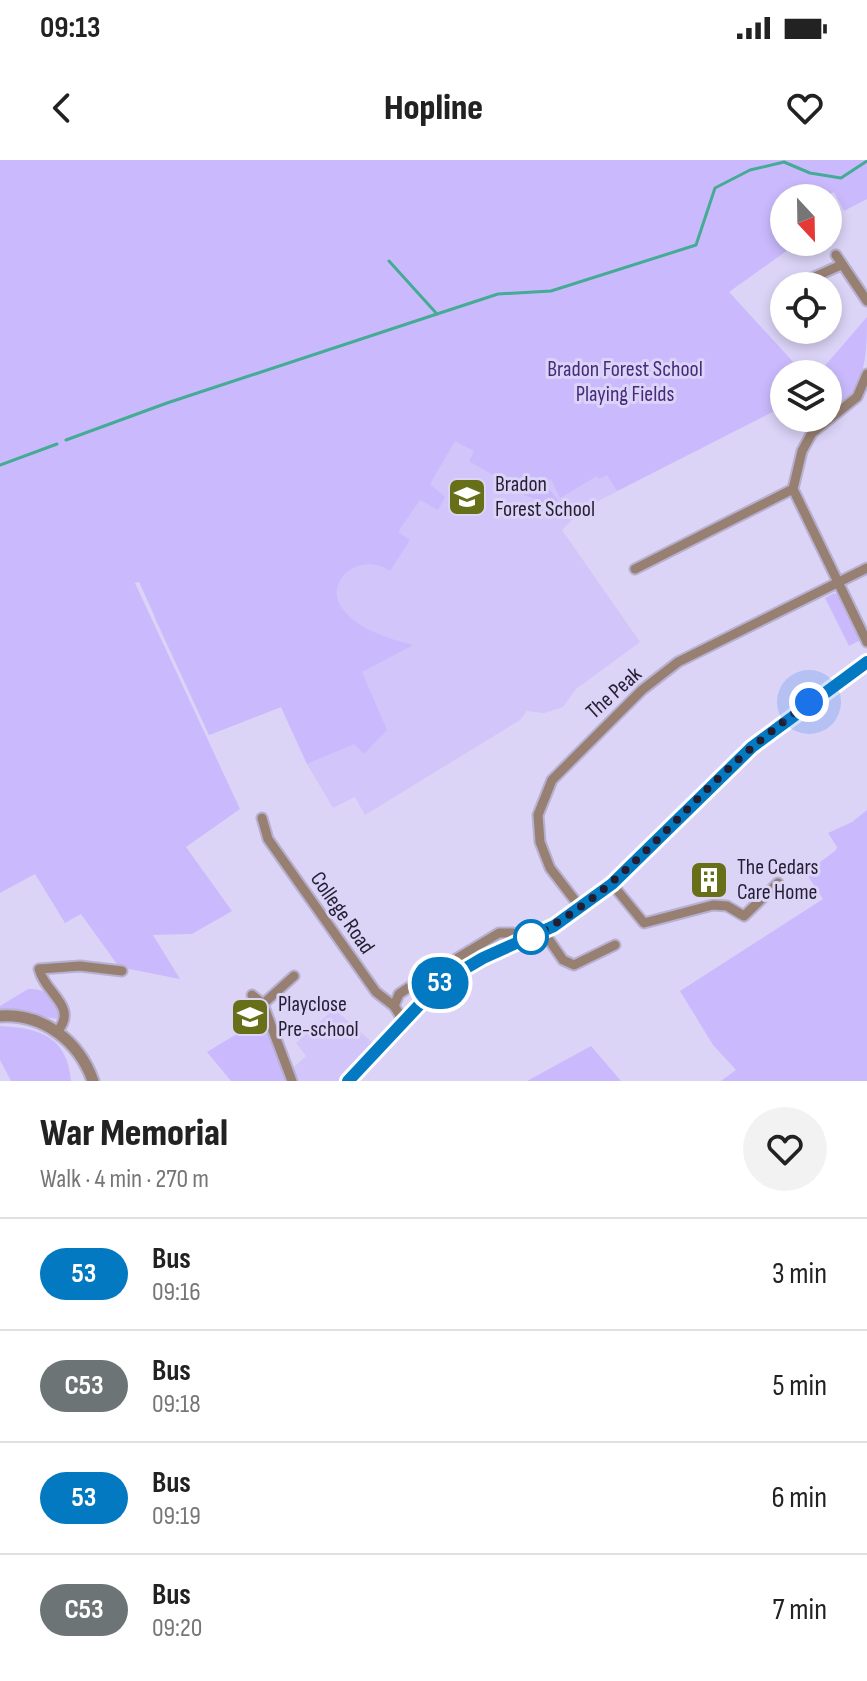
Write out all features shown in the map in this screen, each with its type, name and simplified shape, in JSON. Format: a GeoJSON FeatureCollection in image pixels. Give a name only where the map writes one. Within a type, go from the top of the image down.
{"type":"FeatureCollection","features":[{"type":"Feature","properties":{"kind":"street"},"geometry":{"type":"LineString","coordinates":[[820,272],[838,260],[867,301]]}},
{"type":"Feature","properties":{"kind":"street"},"geometry":{"type":"LineString","coordinates":[[867,374],[864,389],[857,397],[812,433],[802,451],[793,489],[867,642]]}},
{"type":"Feature","properties":{"kind":"street"},"geometry":{"type":"LineString","coordinates":[[635,569],[793,489]]}},
{"type":"Feature","properties":{"kind":"street","name":"The Peak"},"geometry":{"type":"LineString","coordinates":[[580,907],[546,862],[538,835],[542,802],[552,780],[642,690],[678,662],[867,568]]}},
{"type":"Feature","properties":{"kind":"street"},"geometry":{"type":"LineString","coordinates":[[348,1081],[433,989],[455,973],[543,931],[612,884],[752,747],[867,662]]}},
{"type":"Feature","properties":{"kind":"street","name":"College Road"},"geometry":{"type":"LineString","coordinates":[[262,818],[268,839],[376,992],[394,1006],[403,1020]]}},
{"type":"Feature","properties":{"kind":"street"},"geometry":{"type":"LineString","coordinates":[[612,884],[638,920],[650,923],[713,905],[727,906],[744,916],[778,883]]}},
{"type":"Feature","properties":{"kind":"street"},"geometry":{"type":"LineString","coordinates":[[543,931],[563,960],[574,965],[615,945]]}},
{"type":"Feature","properties":{"kind":"street"},"geometry":{"type":"LineString","coordinates":[[394,1006],[399,994],[499,933],[513,933],[519,942]]}},
{"type":"Feature","properties":{"kind":"street"},"geometry":{"type":"LineString","coordinates":[[57,1032],[66,1019],[66,1012],[41,977],[39,969],[80,966],[122,971]]}},
{"type":"Feature","properties":{"kind":"street"},"geometry":{"type":"LineString","coordinates":[[263,1004],[294,976]]}},
{"type":"Feature","properties":{"kind":"street"},"geometry":{"type":"LineString","coordinates":[[252,995],[263,1004],[292,1081]]}},
{"type":"Feature","properties":{"kind":"street"},"geometry":{"type":"LineString","coordinates":[[0,1016],[27,1017],[57,1032],[84,1060],[93,1081]]}},
{"type":"Feature","properties":{"kind":"shaded area","name":"Bradon Forest School"},"geometry":{"type":"Polygon","coordinates":[[[729,292],[770,337],[770,344],[777,344],[791,360],[770,360],[770,413],[602,499],[579,513],[562,530],[640,642],[576,689],[563,707],[544,713],[527,711],[520,720],[365,815],[355,797],[333,808],[307,764],[281,707],[209,735],[154,617],[382,474],[729,292]]]}},
{"type":"Feature","properties":{"kind":"shaded area"},"geometry":{"type":"Polygon","coordinates":[[[334,1009],[373,1043],[341,1081],[299,1081],[290,1071],[306,1056],[296,1043],[334,1009]]]}},
{"type":"Feature","properties":{"kind":"green space","name":"Bradon Forest School Playing Fields"},"geometry":{"type":"Polygon","coordinates":[[[0,160],[867,160],[867,199],[844,211],[842,184],[770,184],[770,256],[779,256],[729,292],[770,337],[770,344],[777,344],[791,360],[770,360],[770,413],[617,491],[607,475],[599,479],[597,476],[560,498],[551,479],[545,484],[558,500],[551,509],[538,500],[507,489],[503,486],[505,482],[469,461],[474,451],[455,441],[430,484],[445,497],[438,510],[420,500],[398,532],[410,540],[390,571],[378,565],[356,567],[347,572],[337,588],[337,598],[342,608],[356,622],[384,636],[413,645],[362,672],[387,730],[364,754],[354,744],[307,764],[281,707],[209,735],[139,582],[135,583],[240,809],[186,847],[232,911],[192,934],[153,935],[180,979],[119,967],[81,914],[65,923],[35,874],[0,893],[0,160]]]}},
{"type":"Feature","properties":{"kind":"green space"},"geometry":{"type":"Polygon","coordinates":[[[867,317],[866,352],[861,376],[842,403],[842,360],[830,360],[867,317]]]}},
{"type":"Feature","properties":{"kind":"green space"},"geometry":{"type":"Polygon","coordinates":[[[834,593],[839,596],[861,640],[849,646],[825,598],[834,593]]]}},
{"type":"Feature","properties":{"kind":"green space"},"geometry":{"type":"Polygon","coordinates":[[[867,810],[867,1081],[721,1081],[736,1070],[713,1045],[680,991],[823,899],[806,873],[836,850],[828,833],[852,822],[867,810]]]}},
{"type":"Feature","properties":{"kind":"green space"},"geometry":{"type":"Polygon","coordinates":[[[28,989],[40,990],[48,995],[60,1014],[58,1019],[0,1011],[0,1006],[28,989]]]}},
{"type":"Feature","properties":{"kind":"green space"},"geometry":{"type":"Polygon","coordinates":[[[263,1018],[286,1081],[231,1081],[207,1052],[263,1018]]]}},
{"type":"Feature","properties":{"kind":"green space"},"geometry":{"type":"Polygon","coordinates":[[[0,1026],[28,1029],[49,1038],[64,1054],[71,1081],[11,1081],[0,1060],[0,1026]]]}},
{"type":"Feature","properties":{"kind":"green space"},"geometry":{"type":"Polygon","coordinates":[[[591,1046],[621,1081],[527,1081],[591,1046]]]}},
{"type":"Feature","properties":{"kind":"waterway"},"geometry":{"type":"LineString","coordinates":[[437,314],[498,294],[551,291],[696,245],[715,188],[750,170],[784,162],[810,173],[841,178],[867,161]]}},
{"type":"Feature","properties":{"kind":"waterway"},"geometry":{"type":"LineString","coordinates":[[66,440],[167,403],[437,314],[389,261]]}},
{"type":"Feature","properties":{"kind":"waterway"},"geometry":{"type":"LineString","coordinates":[[0,465],[57,444]]}},
{"type":"Feature","properties":{"kind":"bus line","name":"53"},"geometry":{"type":"LineString","coordinates":[[348,1081],[439,984],[483,958],[554,926],[612,884],[752,747],[851,670],[867,662]]}},
{"type":"Feature","properties":{"kind":"place","name":"Bradon Forest School"},"geometry":{"type":"Point","coordinates":[467,497]}},
{"type":"Feature","properties":{"kind":"place","name":"The Cedars Care Home"},"geometry":{"type":"Point","coordinates":[709,880]}},
{"type":"Feature","properties":{"kind":"place","name":"Playclose Pre-school"},"geometry":{"type":"Point","coordinates":[250,1017]}},
{"type":"Feature","properties":{"kind":"route"},"geometry":{"type":"LineString","coordinates":[[531,937],[525,940],[565,919],[612,884],[722,774],[775,727],[809,702]]}}]}
